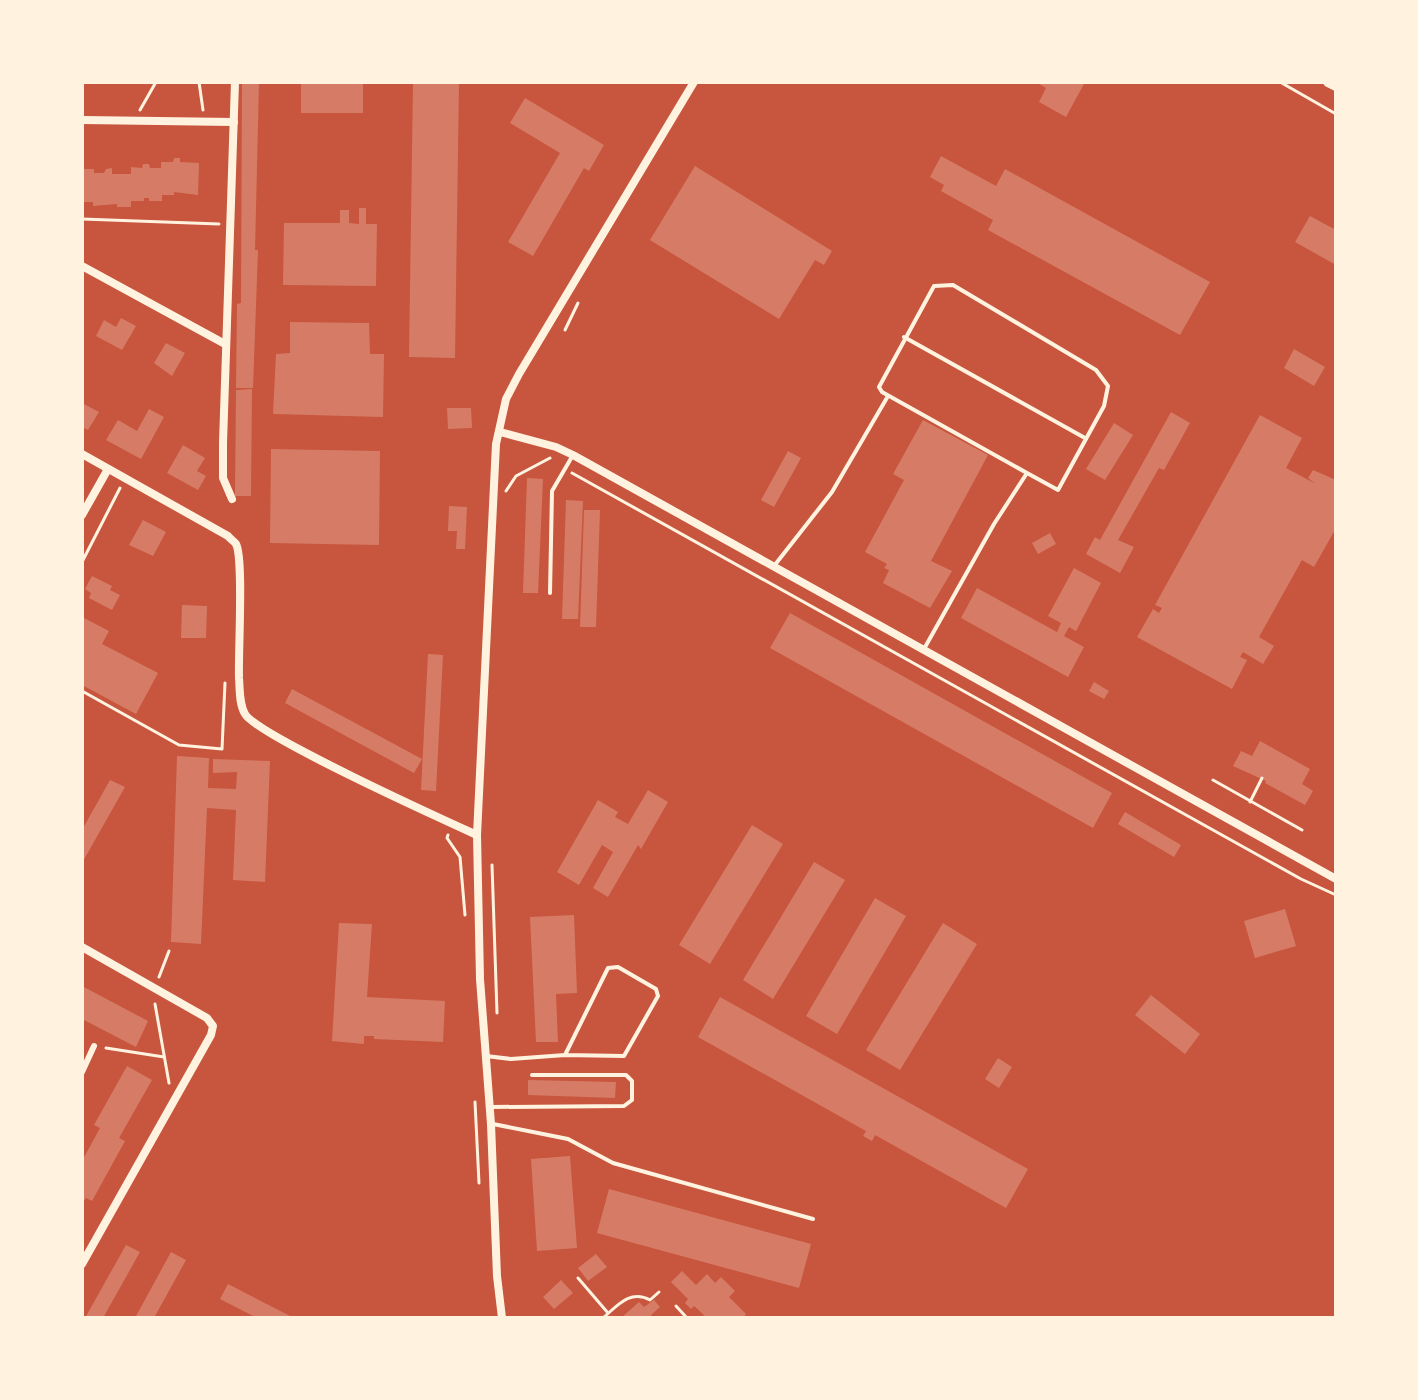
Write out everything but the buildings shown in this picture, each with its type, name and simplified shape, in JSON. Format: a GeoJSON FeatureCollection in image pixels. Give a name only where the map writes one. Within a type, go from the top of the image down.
{"type":"FeatureCollection","features":[{"type":"Feature","properties":{"kind":"street"},"geometry":{"type":"LineString","coordinates":[[232,499],[223,478],[235,82]]}},
{"type":"Feature","properties":{"kind":"street"},"geometry":{"type":"LineString","coordinates":[[502,1318],[497,1276],[478,909],[477,835],[496,444],[506,399],[519,374],[694,82]]}},
{"type":"Feature","properties":{"kind":"street"},"geometry":{"type":"LineString","coordinates":[[1328,82],[1336,86]]}},
{"type":"Feature","properties":{"kind":"street"},"geometry":{"type":"LineString","coordinates":[[82,120],[234,122]]}},
{"type":"Feature","properties":{"kind":"street"},"geometry":{"type":"LineString","coordinates":[[82,266],[225,344]]}},
{"type":"Feature","properties":{"kind":"street"},"geometry":{"type":"LineString","coordinates":[[500,432],[556,447],[573,455],[1336,879]]}},
{"type":"Feature","properties":{"kind":"street"},"geometry":{"type":"LineString","coordinates":[[82,454],[228,536],[237,545],[241,562],[238,646],[241,701],[249,720],[295,747],[477,835]]}},
{"type":"Feature","properties":{"kind":"street"},"geometry":{"type":"LineString","coordinates":[[82,515],[108,469]]}},
{"type":"Feature","properties":{"kind":"street"},"geometry":{"type":"LineString","coordinates":[[82,947],[207,1018],[213,1026],[211,1035],[82,1264]]}},
{"type":"Feature","properties":{"kind":"street"},"geometry":{"type":"LineString","coordinates":[[82,1072],[94,1046]]}},
{"type":"Feature","properties":{"kind":"lane"},"geometry":{"type":"LineString","coordinates":[[939,284],[953,285],[1096,370],[1108,386],[1108,395],[1058,490],[888,396],[879,387],[930,289],[939,284]]}},
{"type":"Feature","properties":{"kind":"lane"},"geometry":{"type":"LineString","coordinates":[[904,337],[1085,438]]}},
{"type":"Feature","properties":{"kind":"lane"},"geometry":{"type":"LineString","coordinates":[[774,566],[832,492],[888,396]]}},
{"type":"Feature","properties":{"kind":"lane"},"geometry":{"type":"LineString","coordinates":[[550,593],[552,491],[573,455]]}},
{"type":"Feature","properties":{"kind":"lane"},"geometry":{"type":"LineString","coordinates":[[924,649],[994,524],[1027,473]]}},
{"type":"Feature","properties":{"kind":"lane"},"geometry":{"type":"LineString","coordinates":[[486,1056],[511,1059],[565,1055],[624,1056],[658,996],[656,989],[618,967],[608,968],[565,1055]]}},
{"type":"Feature","properties":{"kind":"lane"},"geometry":{"type":"LineString","coordinates":[[489,1107],[624,1106],[632,1100],[632,1081],[626,1075],[532,1075]]}},
{"type":"Feature","properties":{"kind":"lane"},"geometry":{"type":"LineString","coordinates":[[491,1124],[568,1139],[613,1163],[813,1219]]}},
{"type":"Feature","properties":{"kind":"path"},"geometry":{"type":"LineString","coordinates":[[135,120],[156,82]]}},
{"type":"Feature","properties":{"kind":"path"},"geometry":{"type":"LineString","coordinates":[[199,82],[204,122]]}},
{"type":"Feature","properties":{"kind":"path"},"geometry":{"type":"LineString","coordinates":[[1280,82],[1336,114]]}},
{"type":"Feature","properties":{"kind":"path"},"geometry":{"type":"LineString","coordinates":[[82,219],[219,224]]}},
{"type":"Feature","properties":{"kind":"path"},"geometry":{"type":"LineString","coordinates":[[565,330],[583,294]]}},
{"type":"Feature","properties":{"kind":"path"},"geometry":{"type":"LineString","coordinates":[[493,493],[505,493],[516,476],[550,458],[564,469],[1247,849],[1336,895]]}},
{"type":"Feature","properties":{"kind":"path"},"geometry":{"type":"LineString","coordinates":[[82,562],[121,485]]}},
{"type":"Feature","properties":{"kind":"path"},"geometry":{"type":"LineString","coordinates":[[82,691],[179,745],[222,749],[226,679]]}},
{"type":"Feature","properties":{"kind":"path"},"geometry":{"type":"LineString","coordinates":[[1250,802],[1262,778]]}},
{"type":"Feature","properties":{"kind":"path"},"geometry":{"type":"LineString","coordinates":[[1213,780],[1302,830]]}},
{"type":"Feature","properties":{"kind":"path"},"geometry":{"type":"LineString","coordinates":[[450,823],[447,838],[460,857],[465,915]]}},
{"type":"Feature","properties":{"kind":"path"},"geometry":{"type":"LineString","coordinates":[[491,857],[497,1025]]}},
{"type":"Feature","properties":{"kind":"path"},"geometry":{"type":"LineString","coordinates":[[169,951],[149,997],[154,999],[170,1090]]}},
{"type":"Feature","properties":{"kind":"path"},"geometry":{"type":"LineString","coordinates":[[94,1046],[164,1057]]}},
{"type":"Feature","properties":{"kind":"path"},"geometry":{"type":"LineString","coordinates":[[475,1102],[480,1195]]}},
{"type":"Feature","properties":{"kind":"path"},"geometry":{"type":"LineString","coordinates":[[578,1278],[608,1313]]}},
{"type":"Feature","properties":{"kind":"path"},"geometry":{"type":"LineString","coordinates":[[603,1318],[629,1297],[650,1300],[659,1292]]}},
{"type":"Feature","properties":{"kind":"path"},"geometry":{"type":"LineString","coordinates":[[676,1306],[687,1318]]}}]}
